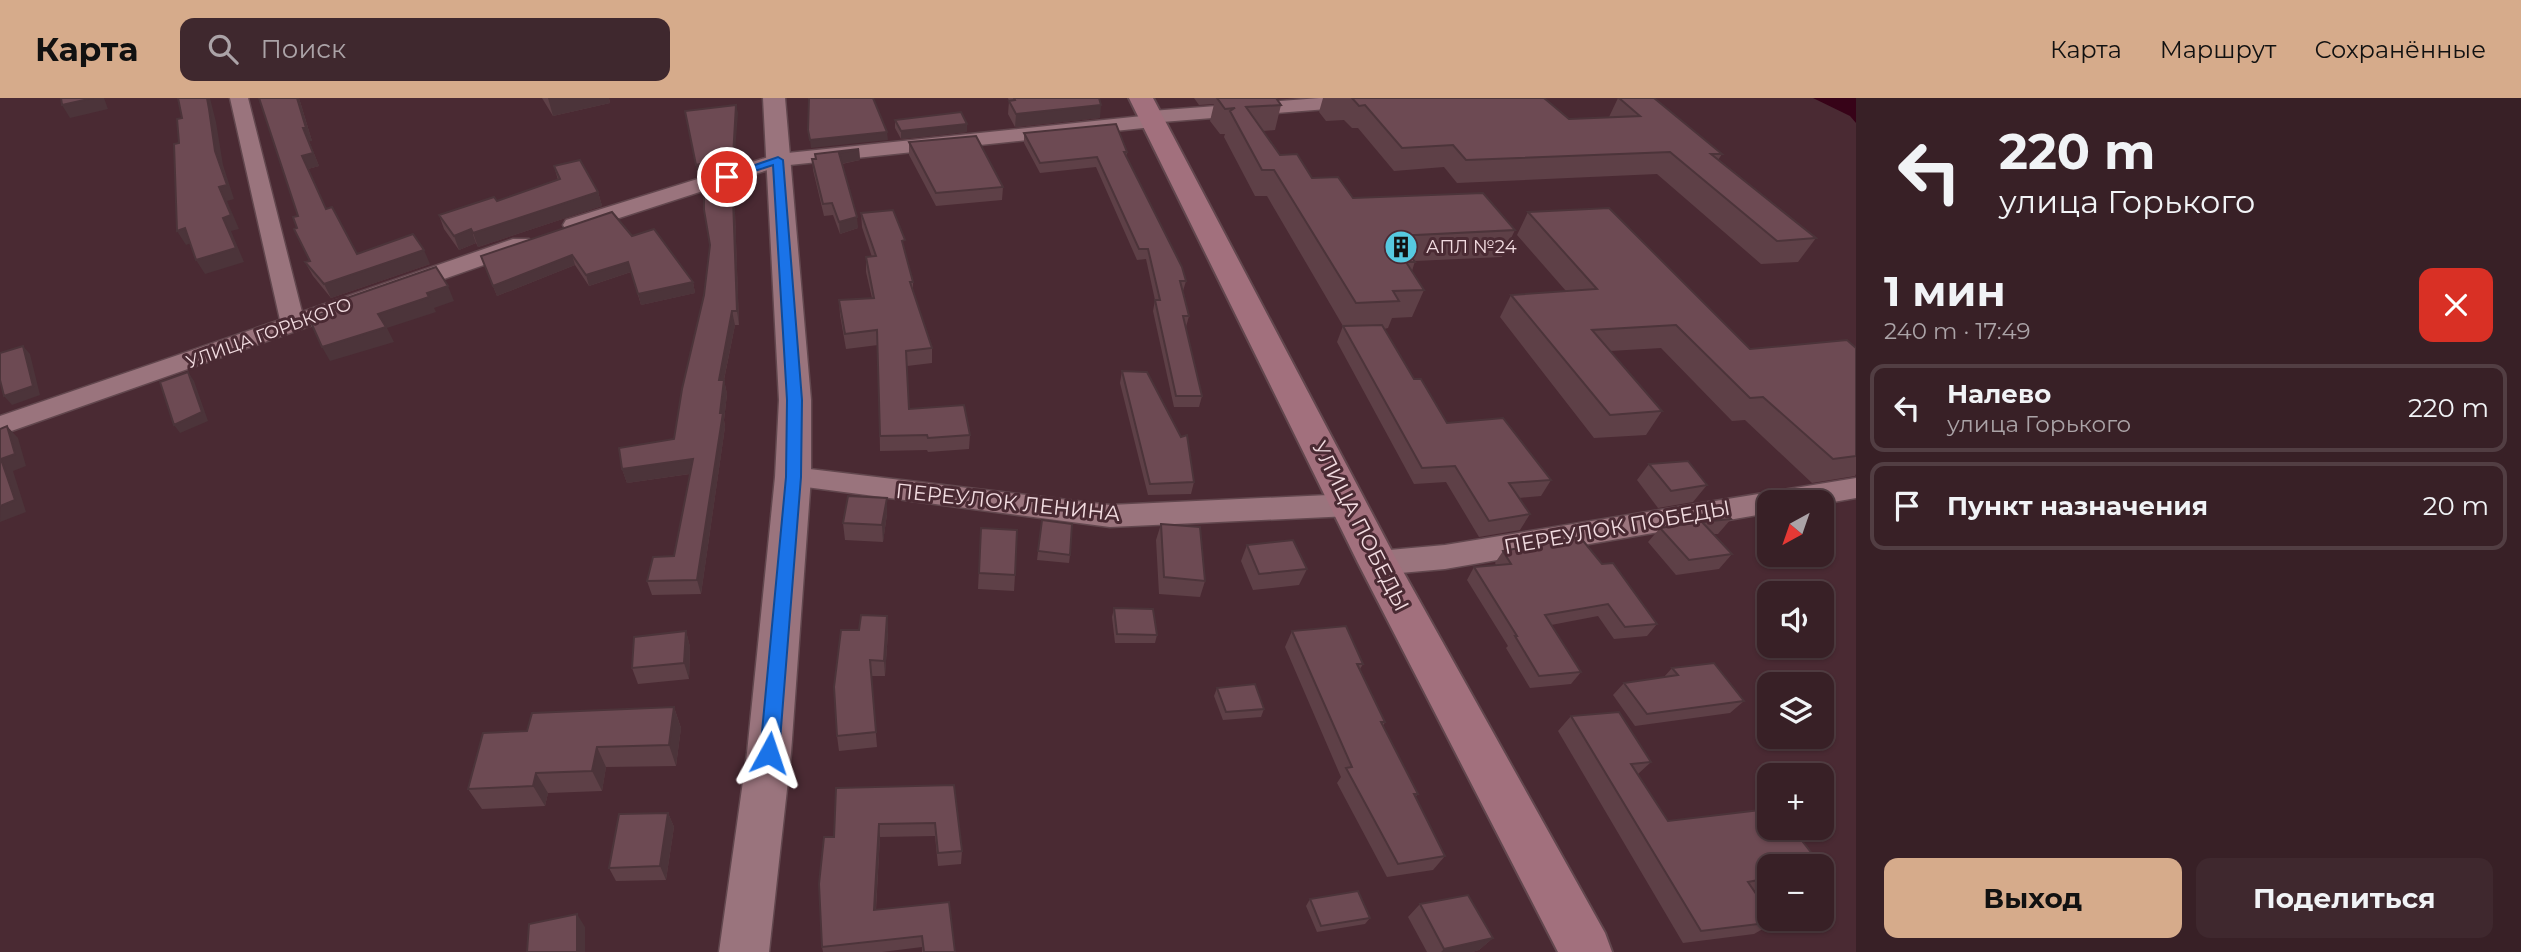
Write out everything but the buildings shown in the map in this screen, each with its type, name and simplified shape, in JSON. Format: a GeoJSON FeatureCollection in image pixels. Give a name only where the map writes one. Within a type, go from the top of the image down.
{"type":"FeatureCollection","features":[{"type":"Feature","properties":{"kind":"main road","name":"УЛИЦА ПОБЕДЫ"},"geometry":{"type":"LineString","coordinates":[[1148,112],[1378,562],[1586,952]]}},
{"type":"Feature","properties":{"kind":"street"},"geometry":{"type":"LineString","coordinates":[[239,98],[293,323]]}},
{"type":"Feature","properties":{"kind":"street"},"geometry":{"type":"LineString","coordinates":[[744,952],[769,753],[793,477],[794,400],[774,98]]}},
{"type":"Feature","properties":{"kind":"street","name":"УЛИЦА ГОРЬКОГО"},"geometry":{"type":"LineString","coordinates":[[0,426],[546,235],[778,160],[1148,112],[1391,98]]}},
{"type":"Feature","properties":{"kind":"street","name":"ПЕРЕУЛОК ЛЕНИНА"},"geometry":{"type":"LineString","coordinates":[[793,477],[1110,516],[1350,505]]}},
{"type":"Feature","properties":{"kind":"street","name":"ПЕРЕУЛОК ПОБЕДЫ"},"geometry":{"type":"LineString","coordinates":[[1378,562],[1445,557],[1856,488]]}},
{"type":"Feature","properties":{"kind":"shaded area"},"geometry":{"type":"Polygon","coordinates":[[[1813,98],[1856,98],[1856,123],[1850,116],[1813,98]]]}},
{"type":"Feature","properties":{"kind":"place","name":"АПЛ №24"},"geometry":{"type":"Point","coordinates":[1401,247]}},
{"type":"Feature","properties":{"kind":"route"},"geometry":{"type":"LineString","coordinates":[[727,177],[778,160],[794,400],[793,477],[769,753]]}}]}
